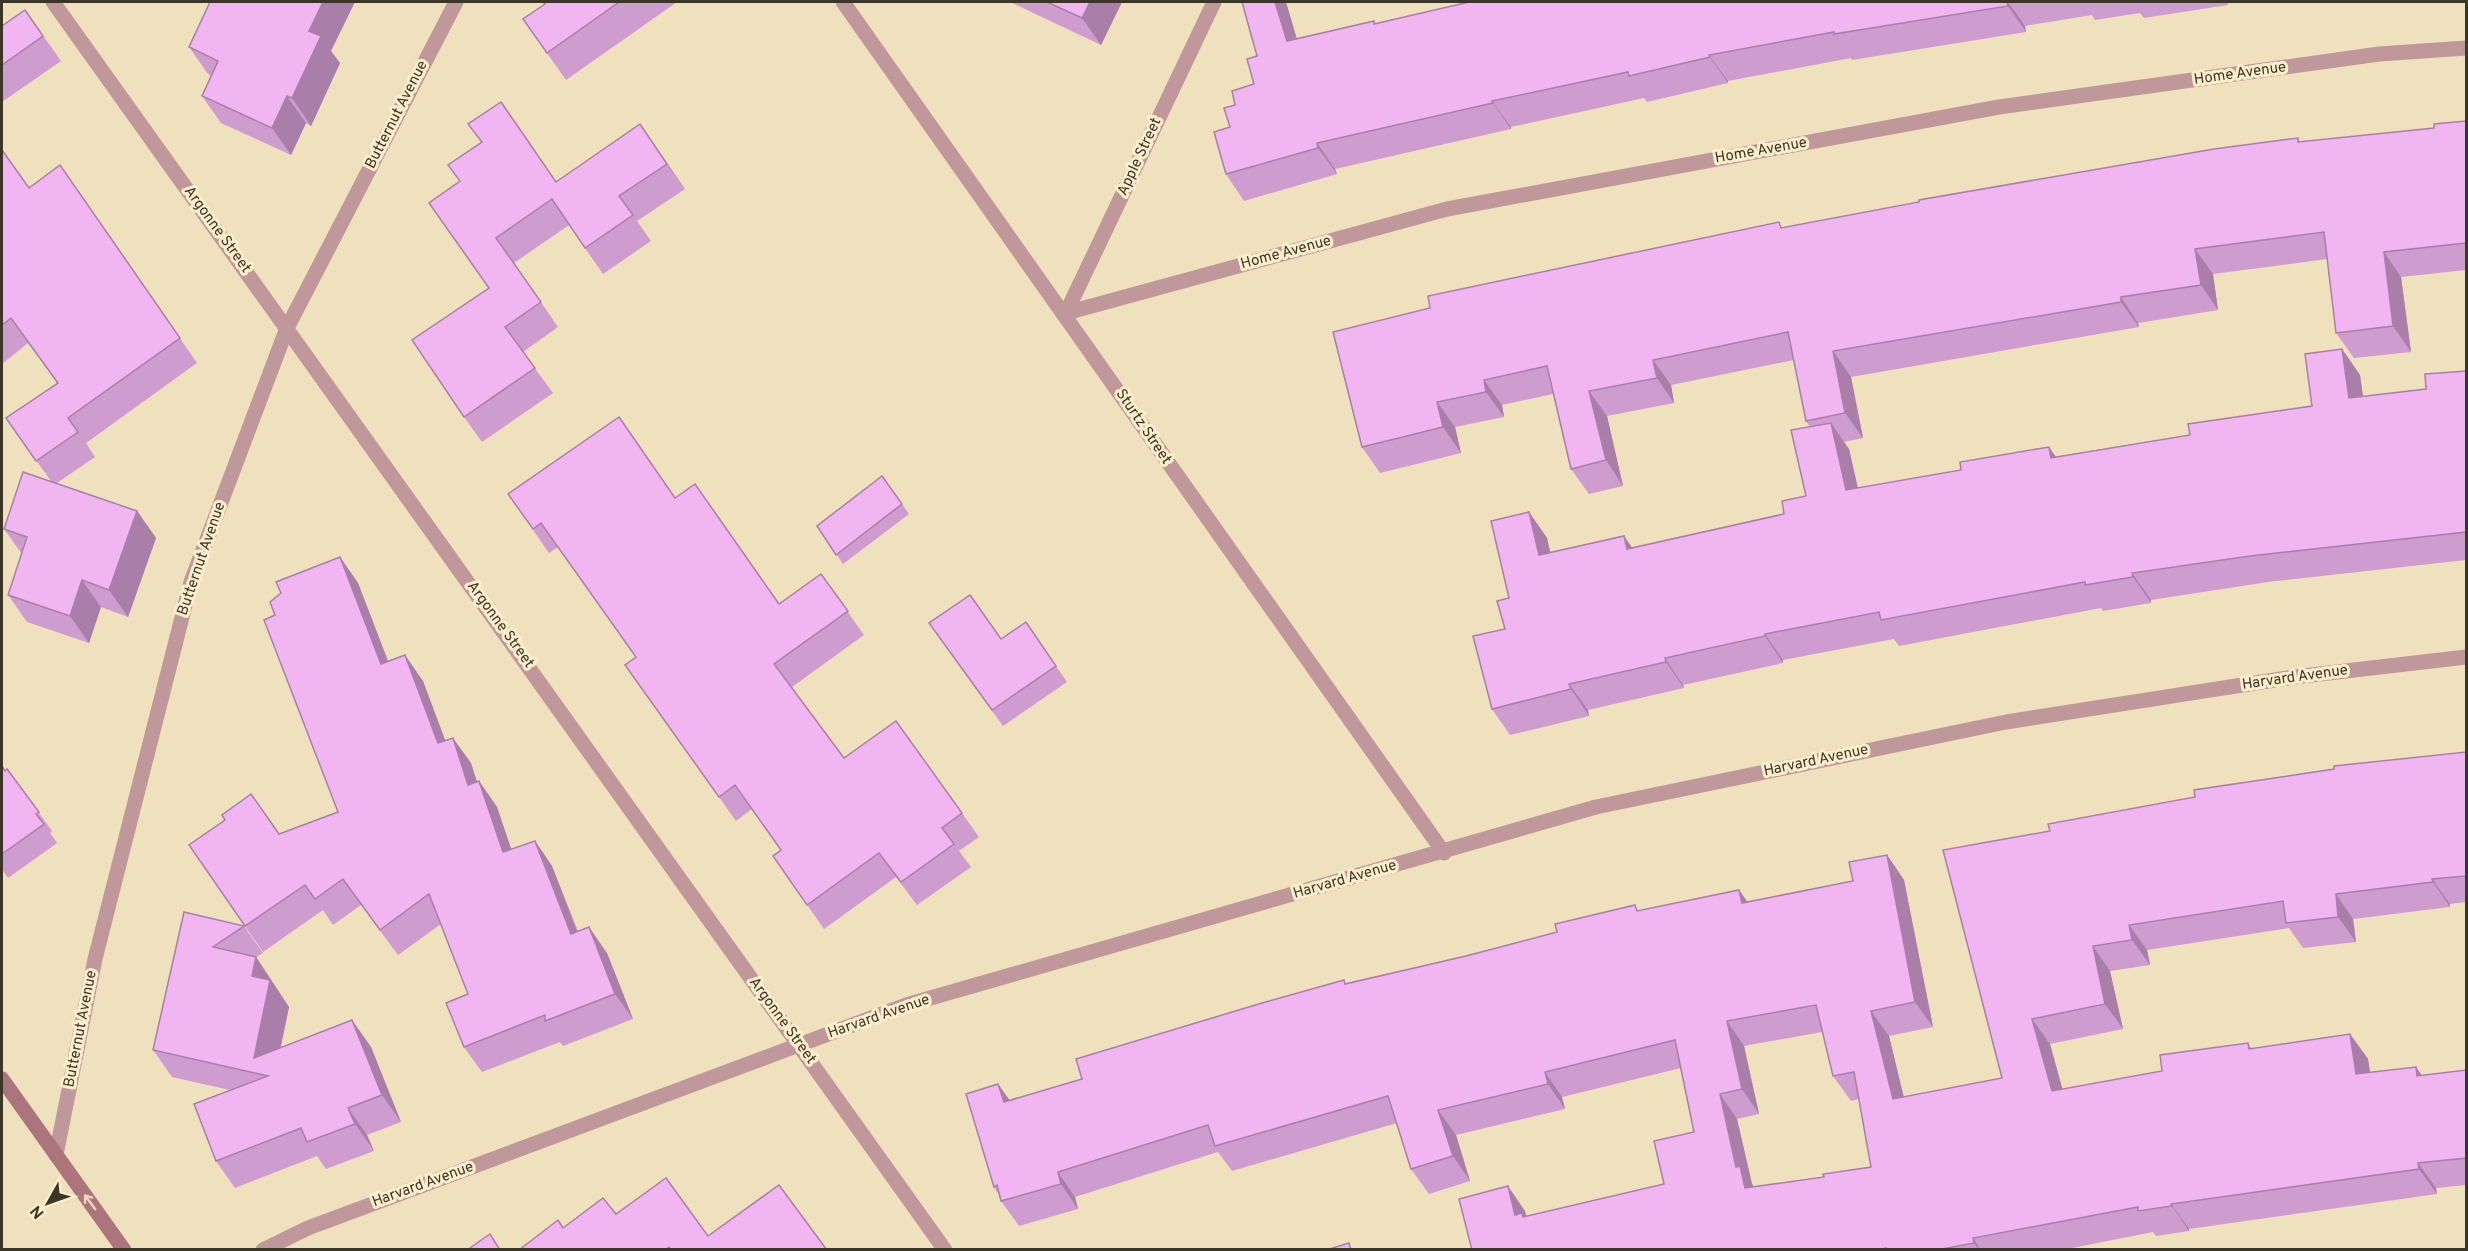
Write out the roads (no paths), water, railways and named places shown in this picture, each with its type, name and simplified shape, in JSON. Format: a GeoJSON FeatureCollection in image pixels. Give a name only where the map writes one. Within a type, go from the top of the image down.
{"type":"FeatureCollection","features":[{"type":"Feature","properties":{"kind":"main road"},"geometry":{"type":"LineString","coordinates":[[2,1079],[124,1250]]}},
{"type":"Feature","properties":{"kind":"street","name":"Argonne Street"},"geometry":{"type":"LineString","coordinates":[[53,2],[945,1250]]}},
{"type":"Feature","properties":{"kind":"street","name":"Butternut Avenue"},"geometry":{"type":"LineString","coordinates":[[56,1155],[95,959],[191,582],[287,328],[456,2]]}},
{"type":"Feature","properties":{"kind":"street","name":"Sturtz Street"},"geometry":{"type":"LineString","coordinates":[[843,2],[1066,313],[1187,491],[1444,853]]}},
{"type":"Feature","properties":{"kind":"street","name":"Apple Street"},"geometry":{"type":"LineString","coordinates":[[1066,313],[1214,2]]}},
{"type":"Feature","properties":{"kind":"street","name":"Home Avenue"},"geometry":{"type":"LineString","coordinates":[[1066,313],[1459,207],[1999,107],[2379,54],[2466,48]]}},
{"type":"Feature","properties":{"kind":"street","name":"Harvard Avenue"},"geometry":{"type":"LineString","coordinates":[[263,1250],[308,1228],[906,1005],[1444,853],[1596,807],[2006,722],[2294,677],[2466,657]]}}]}
